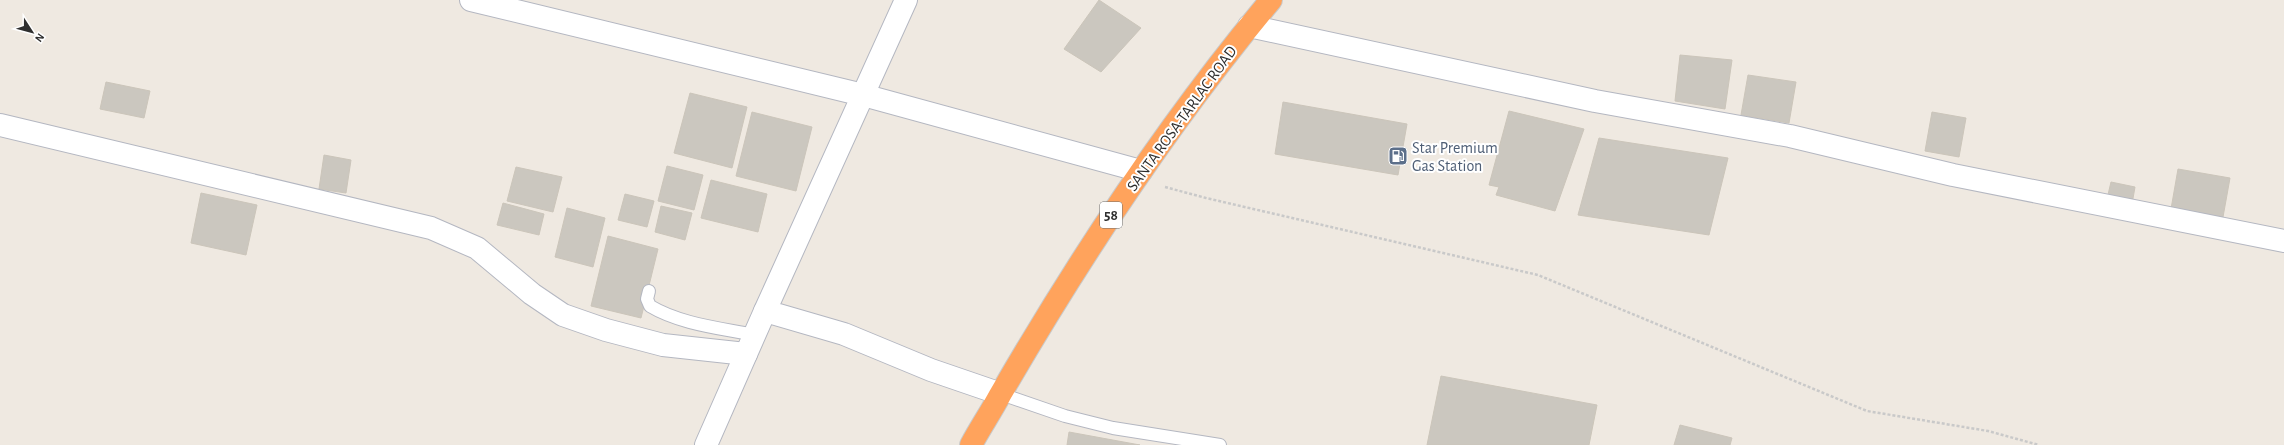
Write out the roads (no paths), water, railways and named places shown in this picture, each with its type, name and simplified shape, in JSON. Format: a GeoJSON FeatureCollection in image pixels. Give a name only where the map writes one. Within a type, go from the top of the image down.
{"type":"FeatureCollection","features":[{"type":"Feature","properties":{"kind":"highway","name":"SANTA ROSA-TARLAC ROAD"},"geometry":{"type":"LineString","coordinates":[[971,445],[1042,321],[1138,175],[1249,26],[1271,0]]}},
{"type":"Feature","properties":{"kind":"street"},"geometry":{"type":"LineString","coordinates":[[471,0],[863,95],[1138,175]]}},
{"type":"Feature","properties":{"kind":"street"},"geometry":{"type":"LineString","coordinates":[[706,445],[750,344],[906,0]]}},
{"type":"Feature","properties":{"kind":"street"},"geometry":{"type":"LineString","coordinates":[[1249,26],[1595,101],[1790,136],[1953,175],[2284,241]]}},
{"type":"Feature","properties":{"kind":"street"},"geometry":{"type":"LineString","coordinates":[[0,126],[431,228],[477,248],[532,294],[564,315],[606,330],[663,345],[750,344]]}},
{"type":"Feature","properties":{"kind":"street"},"geometry":{"type":"LineString","coordinates":[[765,311],[844,334],[930,370],[1001,394]]}},
{"type":"Feature","properties":{"kind":"lane"},"geometry":{"type":"LineString","coordinates":[[649,291],[647,299],[650,306],[663,313],[750,344]]}},
{"type":"Feature","properties":{"kind":"lane"},"geometry":{"type":"LineString","coordinates":[[1001,394],[1066,416],[1112,428],[1220,445]]}},
{"type":"Feature","properties":{"kind":"place","name":"Star Premium Gas Station"},"geometry":{"type":"Point","coordinates":[1398,156]}}]}
